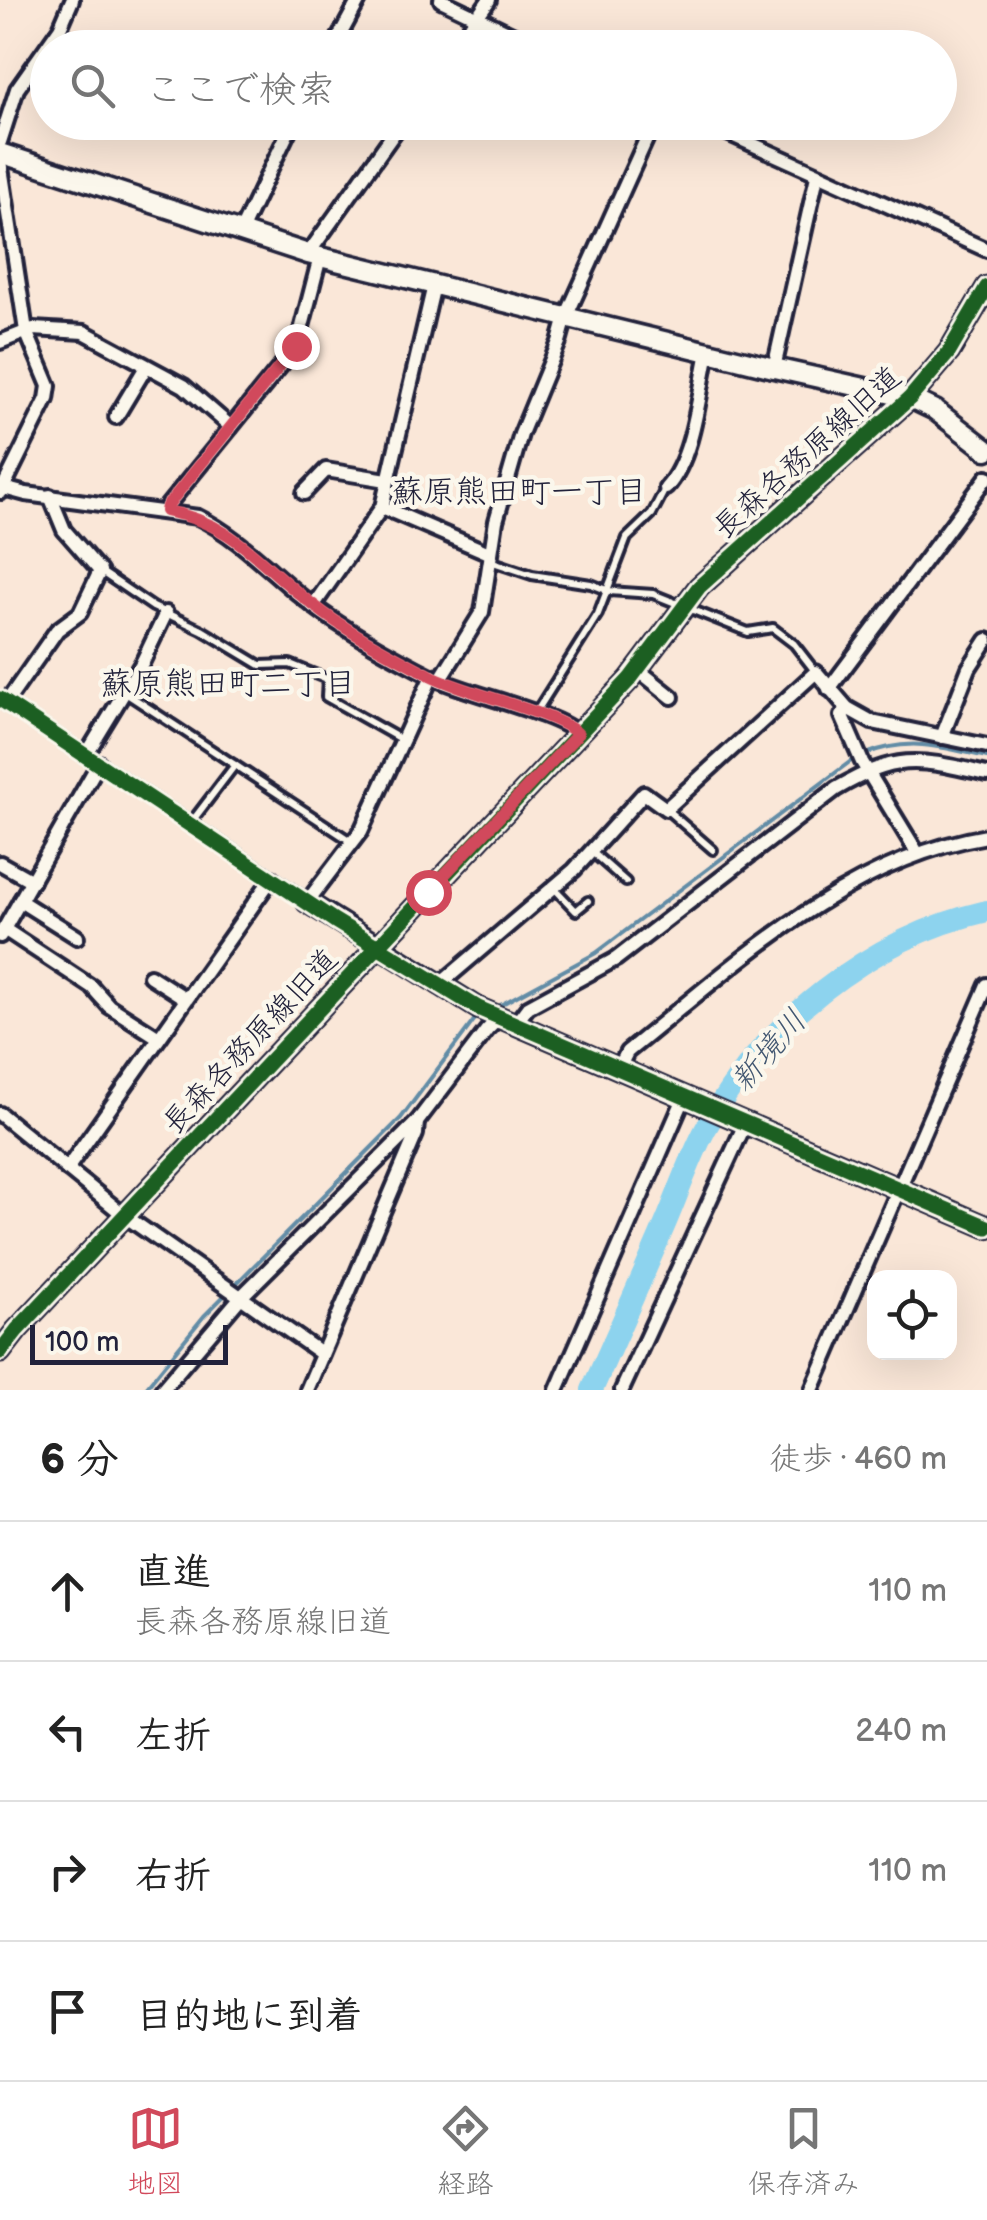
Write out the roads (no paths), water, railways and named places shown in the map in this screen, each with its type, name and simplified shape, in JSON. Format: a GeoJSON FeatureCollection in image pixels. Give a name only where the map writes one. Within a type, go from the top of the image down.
{"type":"FeatureCollection","features":[{"type":"Feature","properties":{"kind":"street"},"geometry":{"type":"LineString","coordinates":[[59,30],[72,0]]}},
{"type":"Feature","properties":{"kind":"street"},"geometry":{"type":"LineString","coordinates":[[343,30],[359,0]]}},
{"type":"Feature","properties":{"kind":"street"},"geometry":{"type":"LineString","coordinates":[[441,0],[502,30]]}},
{"type":"Feature","properties":{"kind":"street"},"geometry":{"type":"LineString","coordinates":[[468,30],[489,0]]}},
{"type":"Feature","properties":{"kind":"street"},"geometry":{"type":"LineString","coordinates":[[0,142],[16,89],[30,70]]}},
{"type":"Feature","properties":{"kind":"street"},"geometry":{"type":"LineString","coordinates":[[240,233],[284,140]]}},
{"type":"Feature","properties":{"kind":"street"},"geometry":{"type":"LineString","coordinates":[[166,511],[296,346],[314,255],[390,140]]}},
{"type":"Feature","properties":{"kind":"street"},"geometry":{"type":"LineString","coordinates":[[308,902],[352,843],[436,678],[482,612],[490,557],[521,434],[566,316],[646,140]]}},
{"type":"Feature","properties":{"kind":"street"},"geometry":{"type":"LineString","coordinates":[[740,140],[987,250]]}},
{"type":"Feature","properties":{"kind":"street"},"geometry":{"type":"LineString","coordinates":[[0,153],[314,255],[910,398],[934,410],[987,450]]}},
{"type":"Feature","properties":{"kind":"street"},"geometry":{"type":"LineString","coordinates":[[0,161],[6,251],[26,331],[49,386],[47,398],[1,490],[198,517],[223,529],[313,606],[436,678],[578,734]]}},
{"type":"Feature","properties":{"kind":"street"},"geometry":{"type":"LineString","coordinates":[[774,368],[817,176]]}},
{"type":"Feature","properties":{"kind":"street"},"geometry":{"type":"LineString","coordinates":[[313,606],[382,506],[434,286]]}},
{"type":"Feature","properties":{"kind":"street","name":"長森各務原線旧道"},"geometry":{"type":"LineString","coordinates":[[0,1352],[578,734],[637,668],[682,606],[910,398],[949,352],[987,288]]}},
{"type":"Feature","properties":{"kind":"street"},"geometry":{"type":"LineString","coordinates":[[0,342],[34,328],[84,332],[184,386],[231,427]]}},
{"type":"Feature","properties":{"kind":"street"},"geometry":{"type":"LineString","coordinates":[[666,488],[678,476],[708,352]]}},
{"type":"Feature","properties":{"kind":"street"},"geometry":{"type":"LineString","coordinates":[[116,416],[146,366]]}},
{"type":"Feature","properties":{"kind":"street"},"geometry":{"type":"LineString","coordinates":[[304,493],[326,470],[388,480]]}},
{"type":"Feature","properties":{"kind":"street"},"geometry":{"type":"LineString","coordinates":[[830,689],[987,477]]}},
{"type":"Feature","properties":{"kind":"street"},"geometry":{"type":"LineString","coordinates":[[50,496],[64,530],[100,571],[80,612],[57,630],[3,701],[376,946],[478,1008],[987,1227]]}},
{"type":"Feature","properties":{"kind":"street"},"geometry":{"type":"LineString","coordinates":[[382,506],[490,557]]}},
{"type":"Feature","properties":{"kind":"street"},"geometry":{"type":"LineString","coordinates":[[86,755],[142,663],[166,613]]}},
{"type":"Feature","properties":{"kind":"street"},"geometry":{"type":"LineString","coordinates":[[942,737],[969,668],[987,640]]}},
{"type":"Feature","properties":{"kind":"street"},"geometry":{"type":"LineString","coordinates":[[637,668],[672,697]]}},
{"type":"Feature","properties":{"kind":"street"},"geometry":{"type":"LineString","coordinates":[[438,986],[553,887],[644,792],[666,809],[816,672],[847,708],[872,722],[987,746]]}},
{"type":"Feature","properties":{"kind":"street"},"geometry":{"type":"LineString","coordinates":[[847,708],[842,716],[856,748],[918,854]]}},
{"type":"Feature","properties":{"kind":"street"},"geometry":{"type":"LineString","coordinates":[[162,1390],[238,1296],[417,1122],[487,1030],[616,959],[866,766],[920,760],[987,774]]}},
{"type":"Feature","properties":{"kind":"street"},"geometry":{"type":"LineString","coordinates":[[99,763],[2,933],[92,987],[109,1006],[159,1038]]}},
{"type":"Feature","properties":{"kind":"street"},"geometry":{"type":"LineString","coordinates":[[618,1068],[626,1052],[793,920],[918,854],[987,836]]}},
{"type":"Feature","properties":{"kind":"street"},"geometry":{"type":"LineString","coordinates":[[0,864],[32,882]]}},
{"type":"Feature","properties":{"kind":"street"},"geometry":{"type":"LineString","coordinates":[[68,1169],[272,878]]}},
{"type":"Feature","properties":{"kind":"street"},"geometry":{"type":"LineString","coordinates":[[20,900],[77,937]]}},
{"type":"Feature","properties":{"kind":"street"},"geometry":{"type":"LineString","coordinates":[[150,976],[186,999]]}},
{"type":"Feature","properties":{"kind":"street"},"geometry":{"type":"LineString","coordinates":[[812,1390],[987,985]]}},
{"type":"Feature","properties":{"kind":"street"},"geometry":{"type":"LineString","coordinates":[[557,1390],[691,1099]]}},
{"type":"Feature","properties":{"kind":"street"},"geometry":{"type":"LineString","coordinates":[[0,1114],[125,1216],[322,1354]]}},
{"type":"Feature","properties":{"kind":"street"},"geometry":{"type":"LineString","coordinates":[[622,1390],[742,1120]]}},
{"type":"Feature","properties":{"kind":"street"},"geometry":{"type":"LineString","coordinates":[[307,1390],[416,1134],[417,1122]]}},
{"type":"Feature","properties":{"kind":"lane"},"geometry":{"type":"LineString","coordinates":[[535,714],[572,660],[608,591],[627,538],[652,514],[666,488]]}},
{"type":"Feature","properties":{"kind":"lane"},"geometry":{"type":"LineString","coordinates":[[490,557],[532,575],[591,584],[608,591],[653,594],[748,632],[773,628],[794,644],[816,672]]}},
{"type":"Feature","properties":{"kind":"lane"},"geometry":{"type":"LineString","coordinates":[[100,571],[166,613],[260,664],[290,664],[327,679],[326,698],[403,741]]}},
{"type":"Feature","properties":{"kind":"lane"},"geometry":{"type":"LineString","coordinates":[[123,691],[352,843]]}},
{"type":"Feature","properties":{"kind":"lane"},"geometry":{"type":"LineString","coordinates":[[189,825],[235,765]]}},
{"type":"Feature","properties":{"kind":"lane"},"geometry":{"type":"LineString","coordinates":[[666,809],[714,850]]}},
{"type":"Feature","properties":{"kind":"lane"},"geometry":{"type":"LineString","coordinates":[[591,851],[626,882]]}},
{"type":"Feature","properties":{"kind":"lane"},"geometry":{"type":"LineString","coordinates":[[553,887],[576,911],[588,901]]}},
{"type":"Feature","properties":{"kind":"waterway"},"geometry":{"type":"LineString","coordinates":[[863,755],[910,745],[987,757]]}},
{"type":"Feature","properties":{"kind":"waterway"},"geometry":{"type":"LineString","coordinates":[[493,1009],[596,953],[855,758]]}},
{"type":"Feature","properties":{"kind":"waterway","name":"新境川"},"geometry":{"type":"LineString","coordinates":[[592,1390],[705,1130],[757,1055],[788,1021],[861,964],[943,924],[987,911]]}},
{"type":"Feature","properties":{"kind":"waterway"},"geometry":{"type":"LineString","coordinates":[[144,1390],[204,1316],[401,1118],[481,1016]]}},
{"type":"Feature","properties":{"kind":"district","name":"蘇原熊田町一丁目"},"geometry":{"type":"Point","coordinates":[519,491]}},
{"type":"Feature","properties":{"kind":"district","name":"蘇原熊田町二丁目"},"geometry":{"type":"Point","coordinates":[228,683]}}]}
